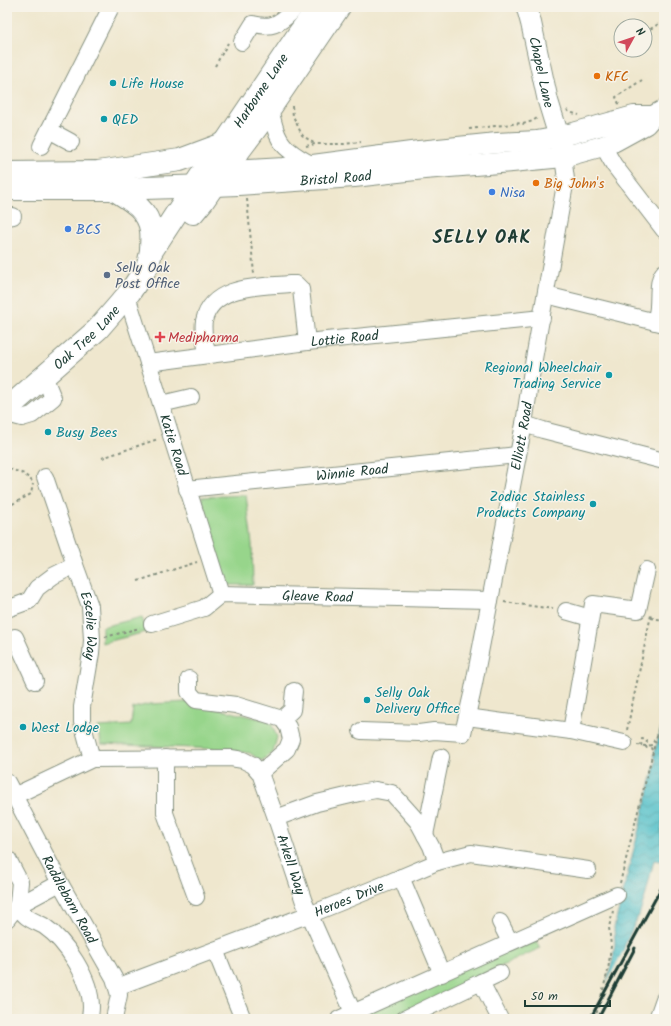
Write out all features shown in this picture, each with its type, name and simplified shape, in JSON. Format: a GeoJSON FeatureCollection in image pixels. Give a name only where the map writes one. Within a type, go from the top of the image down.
{"type":"FeatureCollection","features":[{"type":"Feature","properties":{"kind":"highway","name":"Harborne Lane"},"geometry":{"type":"LineString","coordinates":[[209,179],[223,144],[295,17],[322,16],[339,7]]}},
{"type":"Feature","properties":{"kind":"highway","name":"Harborne Lane"},"geometry":{"type":"LineString","coordinates":[[209,179],[254,132],[270,108],[322,16]]}},
{"type":"Feature","properties":{"kind":"highway"},"geometry":{"type":"LineString","coordinates":[[98,172],[180,160],[223,144]]}},
{"type":"Feature","properties":{"kind":"highway"},"geometry":{"type":"LineString","coordinates":[[98,172],[136,177],[181,177],[209,179]]}},
{"type":"Feature","properties":{"kind":"highway","name":"Bristol Road"},"geometry":{"type":"LineString","coordinates":[[8,179],[98,172]]}},
{"type":"Feature","properties":{"kind":"highway","name":"Bristol Road"},"geometry":{"type":"LineString","coordinates":[[8,179],[112,189],[209,179]]}},
{"type":"Feature","properties":{"kind":"highway","name":"Oak Tree Lane"},"geometry":{"type":"LineString","coordinates":[[7,409],[98,329],[126,296],[150,258],[209,179]]}},
{"type":"Feature","properties":{"kind":"highway"},"geometry":{"type":"LineString","coordinates":[[112,189],[133,201],[147,216],[152,231],[150,258]]}},
{"type":"Feature","properties":{"kind":"main road","name":"Chapel Lane"},"geometry":{"type":"LineString","coordinates":[[528,9],[548,101],[559,137],[563,157]]}},
{"type":"Feature","properties":{"kind":"main road","name":"Bristol Road"},"geometry":{"type":"LineString","coordinates":[[209,179],[231,171],[284,168],[311,158],[538,141],[559,137],[634,116],[659,113]]}},
{"type":"Feature","properties":{"kind":"main road","name":"Bristol Road"},"geometry":{"type":"LineString","coordinates":[[209,179],[238,185],[354,177],[424,169],[563,157],[615,142],[646,124],[659,113]]}},
{"type":"Feature","properties":{"kind":"street"},"geometry":{"type":"LineString","coordinates":[[41,146],[111,7]]}},
{"type":"Feature","properties":{"kind":"street"},"geometry":{"type":"LineString","coordinates":[[242,42],[253,24],[264,26],[274,25],[282,20],[295,17]]}},
{"type":"Feature","properties":{"kind":"street"},"geometry":{"type":"LineString","coordinates":[[270,108],[277,135],[282,144],[289,150],[311,158]]}},
{"type":"Feature","properties":{"kind":"street"},"geometry":{"type":"LineString","coordinates":[[49,130],[71,142]]}},
{"type":"Feature","properties":{"kind":"street"},"geometry":{"type":"LineString","coordinates":[[603,146],[614,166],[664,230]]}},
{"type":"Feature","properties":{"kind":"street","name":"Elliott Road"},"geometry":{"type":"LineString","coordinates":[[361,731],[419,733],[434,731],[462,733],[472,694],[524,424],[532,370],[566,179],[563,157]]}},
{"type":"Feature","properties":{"kind":"street"},"geometry":{"type":"LineString","coordinates":[[546,294],[660,323],[658,290],[662,274],[664,272]]}},
{"type":"Feature","properties":{"kind":"street"},"geometry":{"type":"LineString","coordinates":[[215,358],[204,324],[206,315],[221,296],[244,288],[296,284],[301,289],[307,342]]}},
{"type":"Feature","properties":{"kind":"street","name":"Katie Road"},"geometry":{"type":"LineString","coordinates":[[126,296],[221,594]]}},
{"type":"Feature","properties":{"kind":"street","name":"Lottie Road"},"geometry":{"type":"LineString","coordinates":[[148,363],[215,358],[307,342],[542,318]]}},
{"type":"Feature","properties":{"kind":"street"},"geometry":{"type":"LineString","coordinates":[[7,414],[22,418],[32,415],[53,398],[44,376]]}},
{"type":"Feature","properties":{"kind":"street"},"geometry":{"type":"LineString","coordinates":[[161,404],[192,397]]}},
{"type":"Feature","properties":{"kind":"street"},"geometry":{"type":"LineString","coordinates":[[524,424],[664,460]]}},
{"type":"Feature","properties":{"kind":"street","name":"Winnie Road"},"geometry":{"type":"LineString","coordinates":[[188,489],[517,455]]}},
{"type":"Feature","properties":{"kind":"street","name":"Escelie Way"},"geometry":{"type":"LineString","coordinates":[[45,477],[90,606],[92,653],[82,707],[82,722],[92,759]]}},
{"type":"Feature","properties":{"kind":"street"},"geometry":{"type":"LineString","coordinates":[[7,609],[29,601],[37,588],[53,576],[75,565]]}},
{"type":"Feature","properties":{"kind":"street"},"geometry":{"type":"LineString","coordinates":[[571,731],[593,604],[644,614],[647,570]]}},
{"type":"Feature","properties":{"kind":"street"},"geometry":{"type":"LineString","coordinates":[[152,624],[204,608],[221,594]]}},
{"type":"Feature","properties":{"kind":"street","name":"Gleave Road"},"geometry":{"type":"LineString","coordinates":[[221,594],[490,600]]}},
{"type":"Feature","properties":{"kind":"street"},"geometry":{"type":"LineString","coordinates":[[566,611],[590,618]]}},
{"type":"Feature","properties":{"kind":"street"},"geometry":{"type":"LineString","coordinates":[[7,641],[15,637],[35,681]]}},
{"type":"Feature","properties":{"kind":"street"},"geometry":{"type":"LineString","coordinates":[[11,789],[92,759],[231,758],[243,760],[253,765],[260,773],[287,749],[291,739],[288,727],[282,719],[236,705],[196,700],[189,692],[189,679]]}},
{"type":"Feature","properties":{"kind":"street"},"geometry":{"type":"LineString","coordinates":[[282,719],[292,710],[294,691]]}},
{"type":"Feature","properties":{"kind":"street"},"geometry":{"type":"LineString","coordinates":[[466,717],[571,731],[624,743]]}},
{"type":"Feature","properties":{"kind":"street"},"geometry":{"type":"LineString","coordinates":[[426,835],[441,757]]}},
{"type":"Feature","properties":{"kind":"street"},"geometry":{"type":"LineString","coordinates":[[165,758],[165,813],[196,897]]}},
{"type":"Feature","properties":{"kind":"street","name":"Arkell Way"},"geometry":{"type":"LineString","coordinates":[[260,773],[304,902],[349,1017]]}},
{"type":"Feature","properties":{"kind":"street","name":"Raddlebarn Road"},"geometry":{"type":"LineString","coordinates":[[11,789],[60,883],[114,978],[119,995],[114,1019]]}},
{"type":"Feature","properties":{"kind":"street"},"geometry":{"type":"LineString","coordinates":[[276,818],[318,803],[376,790],[392,793],[418,822],[426,835],[437,862]]}},
{"type":"Feature","properties":{"kind":"street","name":"Heroes Drive"},"geometry":{"type":"LineString","coordinates":[[117,987],[309,915],[437,862],[470,853],[588,870]]}},
{"type":"Feature","properties":{"kind":"street"},"geometry":{"type":"LineString","coordinates":[[8,859],[20,882],[18,903],[12,912]]}},
{"type":"Feature","properties":{"kind":"street"},"geometry":{"type":"LineString","coordinates":[[401,877],[442,974]]}},
{"type":"Feature","properties":{"kind":"street"},"geometry":{"type":"LineString","coordinates":[[12,912],[60,883]]}},
{"type":"Feature","properties":{"kind":"street"},"geometry":{"type":"LineString","coordinates":[[349,1017],[510,942],[617,895]]}},
{"type":"Feature","properties":{"kind":"street"},"geometry":{"type":"LineString","coordinates":[[12,912],[43,925],[62,942],[83,976],[91,1006],[90,1019]]}},
{"type":"Feature","properties":{"kind":"street"},"geometry":{"type":"LineString","coordinates":[[500,922],[510,942]]}},
{"type":"Feature","properties":{"kind":"street"},"geometry":{"type":"LineString","coordinates":[[215,950],[243,1019]]}},
{"type":"Feature","properties":{"kind":"street"},"geometry":{"type":"LineString","coordinates":[[404,1019],[500,973]]}},
{"type":"Feature","properties":{"kind":"street"},"geometry":{"type":"LineString","coordinates":[[481,982],[500,1019]]}},
{"type":"Feature","properties":{"kind":"street"},"geometry":{"type":"LineString","coordinates":[[657,1019],[664,999]]}},
{"type":"Feature","properties":{"kind":"path"},"geometry":{"type":"LineString","coordinates":[[660,7],[664,13]]}},
{"type":"Feature","properties":{"kind":"path"},"geometry":{"type":"LineString","coordinates":[[653,27],[664,21]]}},
{"type":"Feature","properties":{"kind":"path"},"geometry":{"type":"LineString","coordinates":[[621,109],[616,97],[642,80]]}},
{"type":"Feature","properties":{"kind":"path"},"geometry":{"type":"LineString","coordinates":[[522,125],[533,122],[537,118]]}},
{"type":"Feature","properties":{"kind":"path"},"geometry":{"type":"LineString","coordinates":[[302,135],[315,144]]}},
{"type":"Feature","properties":{"kind":"path"},"geometry":{"type":"LineString","coordinates":[[305,147],[311,158]]}},
{"type":"Feature","properties":{"kind":"path"},"geometry":{"type":"LineString","coordinates":[[247,201],[254,279]]}},
{"type":"Feature","properties":{"kind":"path"},"geometry":{"type":"LineString","coordinates":[[102,458],[171,434]]}},
{"type":"Feature","properties":{"kind":"path"},"geometry":{"type":"LineString","coordinates":[[7,447],[7,454]]}},
{"type":"Feature","properties":{"kind":"path"},"geometry":{"type":"LineString","coordinates":[[7,463],[10,469],[24,474],[34,482],[31,494],[7,507]]}},
{"type":"Feature","properties":{"kind":"path"},"geometry":{"type":"LineString","coordinates":[[138,581],[210,558]]}},
{"type":"Feature","properties":{"kind":"path"},"geometry":{"type":"LineString","coordinates":[[490,600],[566,611]]}},
{"type":"Feature","properties":{"kind":"path"},"geometry":{"type":"LineString","coordinates":[[624,743],[644,614],[664,620]]}},
{"type":"Feature","properties":{"kind":"path"},"geometry":{"type":"LineString","coordinates":[[92,640],[152,624]]}},
{"type":"Feature","properties":{"kind":"path"},"geometry":{"type":"LineString","coordinates":[[595,1019],[608,971],[611,946],[609,927],[664,708]]}},
{"type":"Feature","properties":{"kind":"path"},"geometry":{"type":"LineString","coordinates":[[646,746],[652,745],[656,736]]}},
{"type":"Feature","properties":{"kind":"path"},"geometry":{"type":"LineString","coordinates":[[646,746],[647,740],[642,739],[641,746],[652,748],[652,752]]}},
{"type":"Feature","properties":{"kind":"green space"},"geometry":{"type":"Polygon","coordinates":[[[246,495],[252,544],[253,585],[226,585],[201,497],[246,495]]]}},
{"type":"Feature","properties":{"kind":"green space"},"geometry":{"type":"Polygon","coordinates":[[[142,617],[146,632],[102,643],[102,627],[142,617]]]}},
{"type":"Feature","properties":{"kind":"green space"},"geometry":{"type":"Polygon","coordinates":[[[187,702],[270,721],[277,737],[273,753],[261,761],[250,753],[217,749],[101,744],[98,727],[131,725],[133,708],[150,704],[187,702]]]}},
{"type":"Feature","properties":{"kind":"green space"},"geometry":{"type":"Polygon","coordinates":[[[533,935],[540,948],[390,1019],[366,1019],[364,1013],[533,935]]]}},
{"type":"Feature","properties":{"kind":"water"},"geometry":{"type":"Polygon","coordinates":[[[664,716],[664,812],[661,832],[664,859],[659,861],[654,860],[645,897],[625,945],[604,1019],[597,1019],[613,958],[615,943],[614,928],[656,761],[654,755],[664,716]]]}},
{"type":"Feature","properties":{"kind":"pier"},"geometry":{"type":"Polygon","coordinates":[[[628,942],[605,1019],[595,1019],[603,989],[628,942]]]}},
{"type":"Feature","properties":{"kind":"railway"},"geometry":{"type":"LineString","coordinates":[[590,1019],[664,883]]}},
{"type":"Feature","properties":{"kind":"railway"},"geometry":{"type":"LineString","coordinates":[[598,1019],[635,948]]}},
{"type":"Feature","properties":{"kind":"place","name":"KFC"},"geometry":{"type":"Point","coordinates":[597,76]}},
{"type":"Feature","properties":{"kind":"place","name":"Life House"},"geometry":{"type":"Point","coordinates":[113,83]}},
{"type":"Feature","properties":{"kind":"place","name":"QED"},"geometry":{"type":"Point","coordinates":[104,119]}},
{"type":"Feature","properties":{"kind":"place","name":"Big John's"},"geometry":{"type":"Point","coordinates":[536,183]}},
{"type":"Feature","properties":{"kind":"place","name":"Nisa"},"geometry":{"type":"Point","coordinates":[492,192]}},
{"type":"Feature","properties":{"kind":"place","name":"BCS"},"geometry":{"type":"Point","coordinates":[68,229]}},
{"type":"Feature","properties":{"kind":"place","name":"Selly Oak Post Office"},"geometry":{"type":"Point","coordinates":[107,275]}},
{"type":"Feature","properties":{"kind":"place","name":"Medipharma"},"geometry":{"type":"Point","coordinates":[160,337]}},
{"type":"Feature","properties":{"kind":"place","name":"Regional Wheelchair Trading Service"},"geometry":{"type":"Point","coordinates":[609,375]}},
{"type":"Feature","properties":{"kind":"place","name":"Busy Bees"},"geometry":{"type":"Point","coordinates":[48,432]}},
{"type":"Feature","properties":{"kind":"place","name":"Zodiac Stainless Products Company"},"geometry":{"type":"Point","coordinates":[593,504]}},
{"type":"Feature","properties":{"kind":"place","name":"Selly Oak Delivery Office"},"geometry":{"type":"Point","coordinates":[367,700]}},
{"type":"Feature","properties":{"kind":"place","name":"West Lodge"},"geometry":{"type":"Point","coordinates":[23,727]}},
{"type":"Feature","properties":{"kind":"district","name":"SELLY OAK"},"geometry":{"type":"Point","coordinates":[482,237]}}]}
